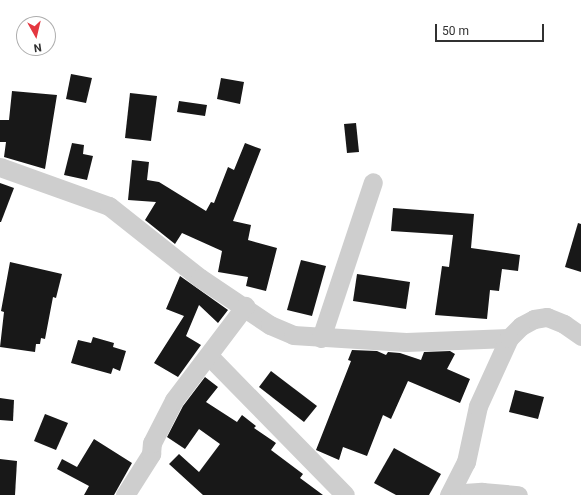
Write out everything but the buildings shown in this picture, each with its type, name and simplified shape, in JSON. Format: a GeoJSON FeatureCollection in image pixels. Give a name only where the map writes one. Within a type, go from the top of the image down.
{"type":"FeatureCollection","features":[{"type":"Feature","properties":{"kind":"street"},"geometry":{"type":"LineString","coordinates":[[0,167],[109,206],[200,278],[246,306],[270,325],[293,336],[406,342],[508,338]]}},
{"type":"Feature","properties":{"kind":"street"},"geometry":{"type":"LineString","coordinates":[[321,338],[372,182]]}},
{"type":"Feature","properties":{"kind":"street"},"geometry":{"type":"LineString","coordinates":[[125,495],[151,454],[152,443],[174,400],[246,306]]}},
{"type":"Feature","properties":{"kind":"street"},"geometry":{"type":"LineString","coordinates":[[450,494],[466,462],[478,406],[508,338],[522,326],[534,319],[547,317],[564,324],[581,336]]}},
{"type":"Feature","properties":{"kind":"street"},"geometry":{"type":"LineString","coordinates":[[209,356],[345,495]]}},
{"type":"Feature","properties":{"kind":"street"},"geometry":{"type":"LineString","coordinates":[[450,494],[482,492],[518,495]]}}]}
